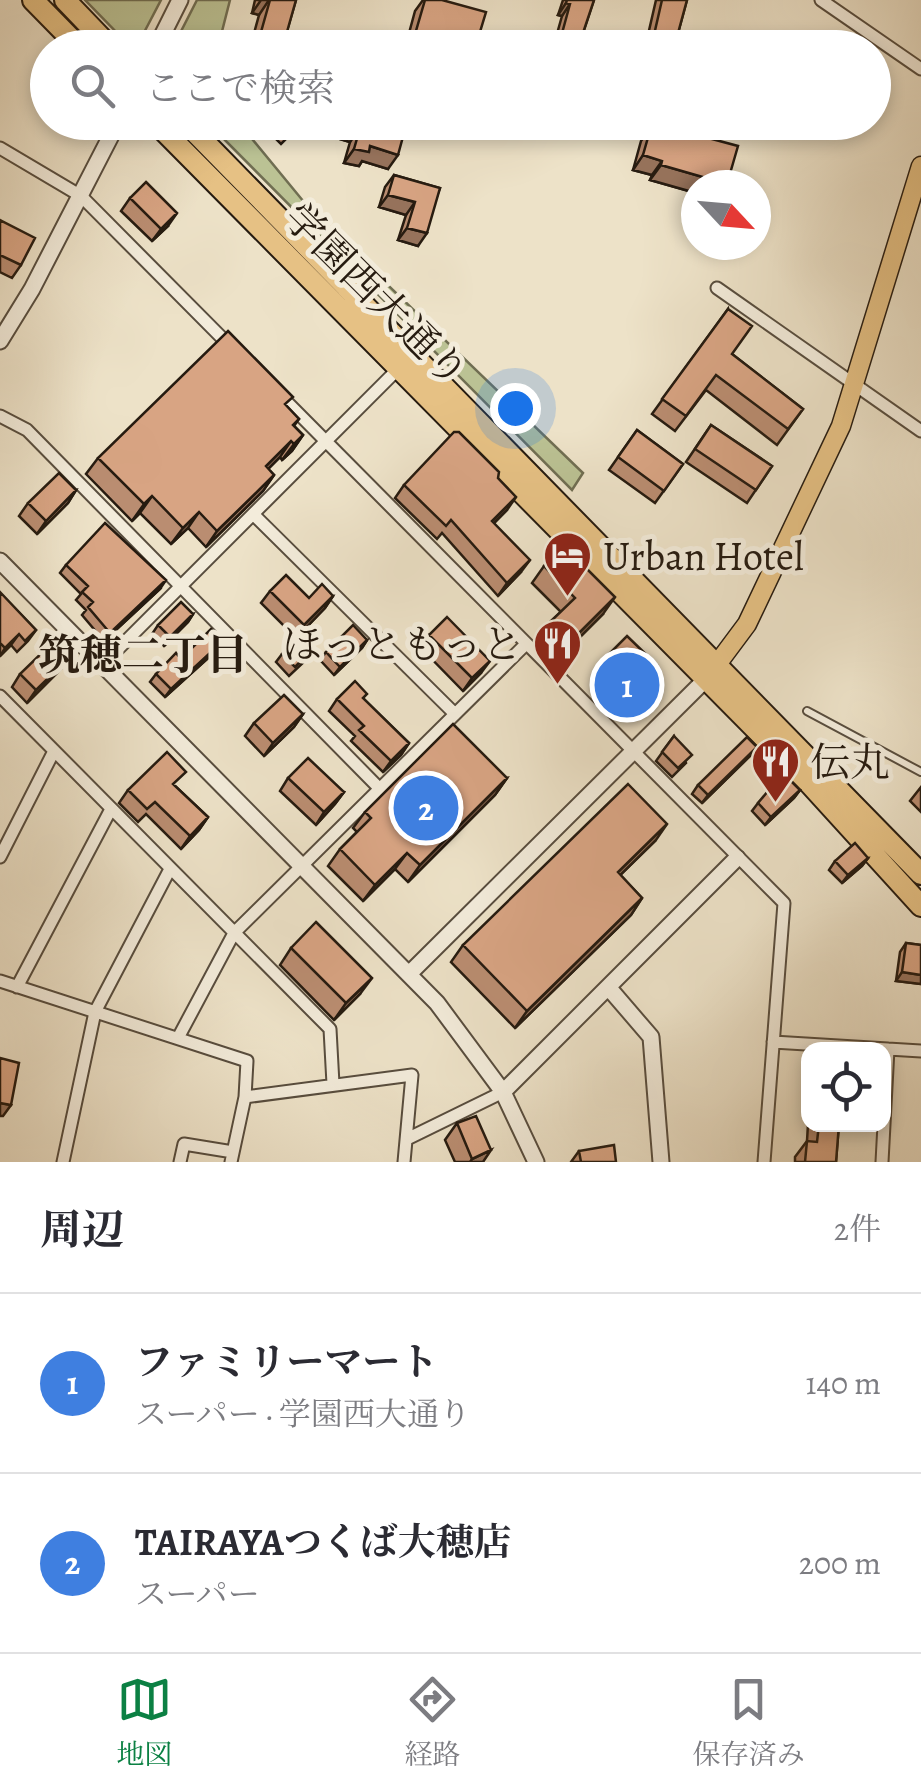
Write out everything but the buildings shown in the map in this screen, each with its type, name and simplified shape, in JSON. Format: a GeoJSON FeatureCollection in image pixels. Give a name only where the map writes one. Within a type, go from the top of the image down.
{"type":"FeatureCollection","features":[{"type":"Feature","properties":{"kind":"highway"},"geometry":{"type":"LineString","coordinates":[[34,0],[63,30]]}},
{"type":"Feature","properties":{"kind":"highway"},"geometry":{"type":"LineString","coordinates":[[65,0],[94,30]]}},
{"type":"Feature","properties":{"kind":"highway","name":"学園西大通り"},"geometry":{"type":"LineString","coordinates":[[173,140],[399,368],[921,874]]}},
{"type":"Feature","properties":{"kind":"highway","name":"学園西大通り"},"geometry":{"type":"LineString","coordinates":[[202,140],[713,672],[921,906]]}},
{"type":"Feature","properties":{"kind":"main road"},"geometry":{"type":"LineString","coordinates":[[713,672],[748,624],[788,544],[856,385],[921,166]]}},
{"type":"Feature","properties":{"kind":"street"},"geometry":{"type":"LineString","coordinates":[[165,30],[180,0]]}},
{"type":"Feature","properties":{"kind":"street"},"geometry":{"type":"LineString","coordinates":[[821,0],[864,30]]}},
{"type":"Feature","properties":{"kind":"street"},"geometry":{"type":"LineString","coordinates":[[891,48],[921,69]]}},
{"type":"Feature","properties":{"kind":"street"},"geometry":{"type":"LineString","coordinates":[[0,341],[109,140]]}},
{"type":"Feature","properties":{"kind":"street"},"geometry":{"type":"LineString","coordinates":[[0,148],[80,196],[244,360]]}},
{"type":"Feature","properties":{"kind":"street"},"geometry":{"type":"LineString","coordinates":[[717,288],[921,431]]}},
{"type":"Feature","properties":{"kind":"street"},"geometry":{"type":"LineString","coordinates":[[102,664],[399,368]]}},
{"type":"Feature","properties":{"kind":"street"},"geometry":{"type":"LineString","coordinates":[[271,387],[784,903],[764,1162]]}},
{"type":"Feature","properties":{"kind":"street"},"geometry":{"type":"LineString","coordinates":[[0,416],[27,430],[380,788]]}},
{"type":"Feature","properties":{"kind":"street"},"geometry":{"type":"LineString","coordinates":[[253,514],[455,714]]}},
{"type":"Feature","properties":{"kind":"street"},"geometry":{"type":"LineString","coordinates":[[0,561],[462,1032],[503,1092],[536,1162]]}},
{"type":"Feature","properties":{"kind":"street"},"geometry":{"type":"LineString","coordinates":[[178,1038],[234,933],[526,644]]}},
{"type":"Feature","properties":{"kind":"street"},"geometry":{"type":"LineString","coordinates":[[409,974],[713,672]]}},
{"type":"Feature","properties":{"kind":"street"},"geometry":{"type":"LineString","coordinates":[[0,696],[330,1029],[332,1084]]}},
{"type":"Feature","properties":{"kind":"street"},"geometry":{"type":"LineString","coordinates":[[0,857],[54,751]]}},
{"type":"Feature","properties":{"kind":"street"},"geometry":{"type":"LineString","coordinates":[[17,987],[112,809]]}},
{"type":"Feature","properties":{"kind":"street"},"geometry":{"type":"LineString","coordinates":[[409,1138],[503,1092],[737,858]]}},
{"type":"Feature","properties":{"kind":"street"},"geometry":{"type":"LineString","coordinates":[[63,1162],[94,1012],[170,868]]}},
{"type":"Feature","properties":{"kind":"street"},"geometry":{"type":"LineString","coordinates":[[0,981],[247,1061],[245,1097],[232,1157],[184,1144],[180,1162]]}},
{"type":"Feature","properties":{"kind":"street"},"geometry":{"type":"LineString","coordinates":[[608,987],[651,1038],[661,1162]]}},
{"type":"Feature","properties":{"kind":"street"},"geometry":{"type":"LineString","coordinates":[[773,1042],[801,1044]]}},
{"type":"Feature","properties":{"kind":"street"},"geometry":{"type":"LineString","coordinates":[[891,1049],[921,1052]]}},
{"type":"Feature","properties":{"kind":"street"},"geometry":{"type":"LineString","coordinates":[[245,1097],[412,1075],[404,1162]]}},
{"type":"Feature","properties":{"kind":"street"},"geometry":{"type":"LineString","coordinates":[[882,1162],[884,1132]]}},
{"type":"Feature","properties":{"kind":"lane"},"geometry":{"type":"LineString","coordinates":[[807,711],[921,772]]}},
{"type":"Feature","properties":{"kind":"green space"},"geometry":{"type":"Polygon","coordinates":[[[85,0],[161,0],[145,30],[114,30],[85,0]]]}},
{"type":"Feature","properties":{"kind":"green space"},"geometry":{"type":"Polygon","coordinates":[[[197,0],[230,0],[222,30],[182,30],[197,0]]]}},
{"type":"Feature","properties":{"kind":"green space"},"geometry":{"type":"Polygon","coordinates":[[[225,140],[253,140],[313,213],[583,473],[572,490],[225,140]]]}},
{"type":"Feature","properties":{"kind":"place","name":"Urban Hotel"},"geometry":{"type":"Point","coordinates":[568,598]}},
{"type":"Feature","properties":{"kind":"place","name":"ファミリーマート"},"geometry":{"type":"Point","coordinates":[627,685]}},
{"type":"Feature","properties":{"kind":"place","name":"ほっともっと"},"geometry":{"type":"Point","coordinates":[557,686]}},
{"type":"Feature","properties":{"kind":"place","name":"伝丸"},"geometry":{"type":"Point","coordinates":[775,804]}},
{"type":"Feature","properties":{"kind":"place","name":"TAIRAYAつくば大穂店"},"geometry":{"type":"Point","coordinates":[426,808]}},
{"type":"Feature","properties":{"kind":"district","name":"筑穂二丁目"},"geometry":{"type":"Point","coordinates":[143,654]}}]}
